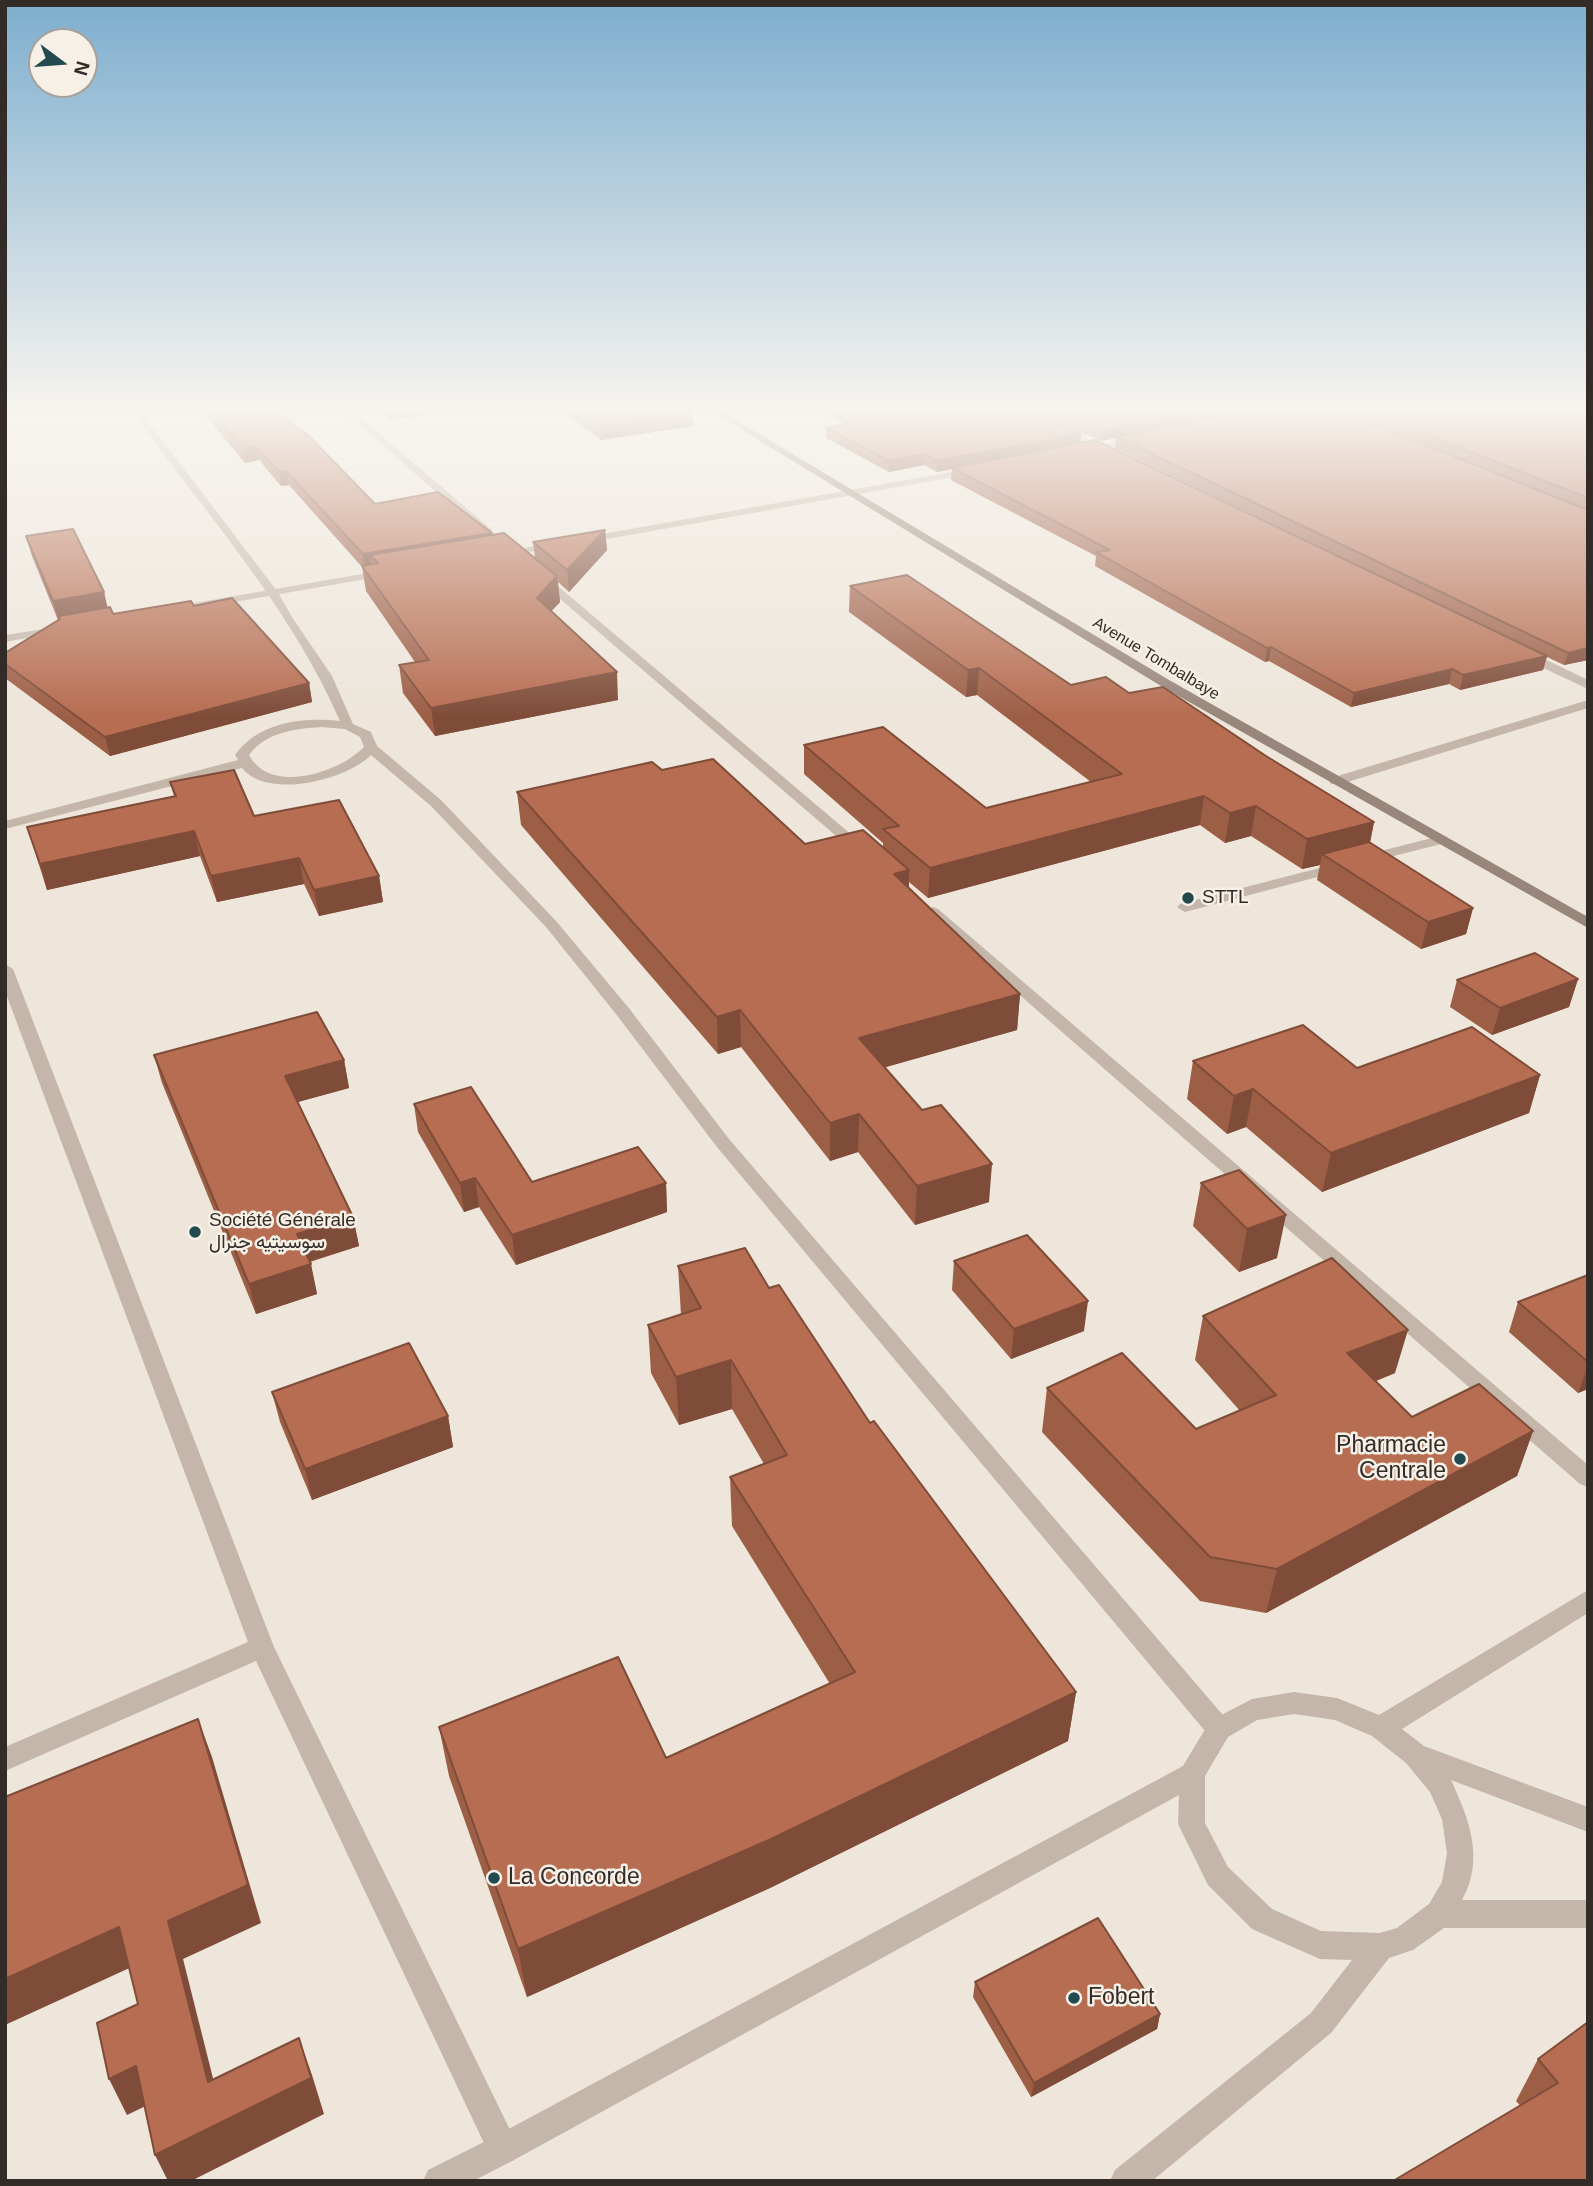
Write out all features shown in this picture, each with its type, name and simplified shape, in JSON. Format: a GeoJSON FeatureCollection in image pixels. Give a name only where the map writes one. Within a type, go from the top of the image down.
{"type":"FeatureCollection","features":[{"type":"Feature","properties":{"kind":"main road","name":"Avenue Tombalbaye"},"geometry":{"type":"LineString","coordinates":[[883,513],[1165,683],[1588,923]]}},
{"type":"Feature","properties":{"kind":"street"},"geometry":{"type":"LineString","coordinates":[[213,513],[272,591],[326,676],[348,726]]}},
{"type":"Feature","properties":{"kind":"street"},"geometry":{"type":"LineString","coordinates":[[466,513],[872,860]]}},
{"type":"Feature","properties":{"kind":"street"},"geometry":{"type":"LineString","coordinates":[[580,541],[741,513]]}},
{"type":"Feature","properties":{"kind":"street"},"geometry":{"type":"LineString","coordinates":[[485,557],[523,562],[566,543]]}},
{"type":"Feature","properties":{"kind":"street"},"geometry":{"type":"LineString","coordinates":[[165,611],[392,572]]}},
{"type":"Feature","properties":{"kind":"street"},"geometry":{"type":"LineString","coordinates":[[5,639],[72,627]]}},
{"type":"Feature","properties":{"kind":"street"},"geometry":{"type":"LineString","coordinates":[[1513,648],[1588,685]]}},
{"type":"Feature","properties":{"kind":"street"},"geometry":{"type":"LineString","coordinates":[[1336,781],[1588,704]]}},
{"type":"Feature","properties":{"kind":"street"},"geometry":{"type":"LineString","coordinates":[[371,748],[366,757],[348,768],[304,779],[266,777],[244,764],[242,755],[248,746],[266,734],[292,726],[321,723],[348,726],[366,735],[371,748],[436,803],[551,923],[650,1043],[723,1143],[1219,1730]]}},
{"type":"Feature","properties":{"kind":"street"},"geometry":{"type":"LineString","coordinates":[[5,825],[244,764]]}},
{"type":"Feature","properties":{"kind":"street"},"geometry":{"type":"LineString","coordinates":[[1185,907],[1440,840]]}},
{"type":"Feature","properties":{"kind":"street"},"geometry":{"type":"LineString","coordinates":[[925,905],[1588,1478]]}},
{"type":"Feature","properties":{"kind":"street"},"geometry":{"type":"LineString","coordinates":[[5,969],[262,1647],[503,2149]]}},
{"type":"Feature","properties":{"kind":"street"},"geometry":{"type":"LineString","coordinates":[[1381,1728],[1588,1600]]}},
{"type":"Feature","properties":{"kind":"street"},"geometry":{"type":"LineString","coordinates":[[5,1759],[262,1647]]}},
{"type":"Feature","properties":{"kind":"street"},"geometry":{"type":"LineString","coordinates":[[439,2181],[503,2149],[1192,1774],[1219,1730],[1252,1710],[1294,1703],[1338,1709],[1381,1728],[1415,1755],[1439,1784],[1455,1819],[1461,1853],[1455,1886],[1439,1914],[1423,1929],[1403,1940],[1380,1947],[1320,1945],[1262,1919],[1218,1876],[1192,1825],[1192,1774]]}},
{"type":"Feature","properties":{"kind":"street"},"geometry":{"type":"LineString","coordinates":[[1415,1755],[1588,1821]]}},
{"type":"Feature","properties":{"kind":"street"},"geometry":{"type":"LineString","coordinates":[[1439,1914],[1588,1914]]}},
{"type":"Feature","properties":{"kind":"street"},"geometry":{"type":"LineString","coordinates":[[1126,2181],[1321,2023],[1380,1947]]}},
{"type":"Feature","properties":{"kind":"building"},"geometry":{"type":"Polygon","coordinates":[[[325,513],[466,513],[492,533],[363,554],[325,513]]]}},
{"type":"Feature","properties":{"kind":"building"},"geometry":{"type":"Polygon","coordinates":[[[1039,513],[1248,513],[1547,656],[1463,675],[1452,669],[1354,693],[1271,647],[1267,648],[1096,552],[1110,550],[1039,513]]]}},
{"type":"Feature","properties":{"kind":"building"},"geometry":{"type":"Polygon","coordinates":[[[1276,513],[1588,513],[1588,648],[1568,653],[1276,513]]]}},
{"type":"Feature","properties":{"kind":"building"},"geometry":{"type":"Polygon","coordinates":[[[73,529],[104,592],[53,601],[26,536],[73,529]]]}},
{"type":"Feature","properties":{"kind":"building"},"geometry":{"type":"Polygon","coordinates":[[[605,530],[567,570],[533,542],[605,530]]]}},
{"type":"Feature","properties":{"kind":"building"},"geometry":{"type":"Polygon","coordinates":[[[504,533],[557,576],[537,598],[617,672],[431,708],[399,665],[429,660],[362,566],[378,563],[370,555],[504,533]]]}},
{"type":"Feature","properties":{"kind":"building"},"geometry":{"type":"Polygon","coordinates":[[[907,575],[1071,685],[1106,677],[1129,693],[1163,687],[1266,756],[1374,822],[1307,839],[1256,806],[1230,813],[1204,796],[930,868],[883,829],[899,826],[804,745],[883,727],[986,808],[1122,774],[979,668],[968,670],[850,586],[907,575]]]}},
{"type":"Feature","properties":{"kind":"building"},"geometry":{"type":"Polygon","coordinates":[[[232,598],[309,683],[105,737],[5,664],[5,653],[60,619],[59,616],[110,607],[113,614],[191,601],[194,606],[232,598]]]}},
{"type":"Feature","properties":{"kind":"building"},"geometry":{"type":"Polygon","coordinates":[[[713,759],[805,844],[863,830],[909,870],[894,874],[1020,994],[859,1038],[922,1110],[941,1105],[992,1164],[917,1186],[859,1114],[830,1123],[740,1010],[717,1017],[517,792],[652,762],[662,770],[713,759]]]}},
{"type":"Feature","properties":{"kind":"building"},"geometry":{"type":"Polygon","coordinates":[[[234,770],[254,816],[339,800],[379,876],[314,890],[299,858],[211,876],[194,831],[40,864],[27,827],[176,796],[170,782],[234,770]]]}},
{"type":"Feature","properties":{"kind":"building"},"geometry":{"type":"Polygon","coordinates":[[[1369,842],[1473,908],[1428,922],[1322,854],[1369,842]]]}},
{"type":"Feature","properties":{"kind":"building"},"geometry":{"type":"Polygon","coordinates":[[[1535,953],[1578,979],[1500,1008],[1457,980],[1535,953]]]}},
{"type":"Feature","properties":{"kind":"building"},"geometry":{"type":"Polygon","coordinates":[[[317,1012],[344,1060],[285,1076],[353,1217],[297,1234],[311,1264],[249,1284],[154,1055],[317,1012]]]}},
{"type":"Feature","properties":{"kind":"building"},"geometry":{"type":"Polygon","coordinates":[[[1303,1025],[1357,1068],[1472,1027],[1540,1075],[1331,1153],[1253,1089],[1234,1096],[1193,1061],[1303,1025]]]}},
{"type":"Feature","properties":{"kind":"building"},"geometry":{"type":"Polygon","coordinates":[[[471,1087],[532,1182],[638,1147],[666,1183],[512,1235],[475,1178],[460,1183],[414,1104],[471,1087]]]}},
{"type":"Feature","properties":{"kind":"building"},"geometry":{"type":"Polygon","coordinates":[[[1239,1170],[1286,1215],[1247,1229],[1201,1183],[1239,1170]]]}},
{"type":"Feature","properties":{"kind":"building"},"geometry":{"type":"Polygon","coordinates":[[[1027,1235],[1088,1301],[1014,1329],[954,1261],[1027,1235]]]}},
{"type":"Feature","properties":{"kind":"building"},"geometry":{"type":"Polygon","coordinates":[[[745,1248],[769,1288],[779,1285],[870,1423],[874,1421],[1076,1692],[769,1840],[518,1949],[439,1727],[618,1657],[666,1758],[855,1672],[730,1477],[787,1455],[731,1360],[676,1377],[648,1325],[701,1308],[678,1266],[745,1248]]]}},
{"type":"Feature","properties":{"kind":"building"},"geometry":{"type":"Polygon","coordinates":[[[1332,1258],[1408,1330],[1347,1353],[1412,1417],[1479,1384],[1533,1431],[1277,1569],[1210,1557],[1047,1388],[1122,1353],[1196,1429],[1276,1395],[1203,1316],[1332,1258]]]}},
{"type":"Feature","properties":{"kind":"building"},"geometry":{"type":"Polygon","coordinates":[[[1588,1275],[1588,1362],[1518,1302],[1588,1275]]]}},
{"type":"Feature","properties":{"kind":"building"},"geometry":{"type":"Polygon","coordinates":[[[409,1343],[448,1416],[305,1469],[272,1392],[409,1343]]]}},
{"type":"Feature","properties":{"kind":"building"},"geometry":{"type":"Polygon","coordinates":[[[198,1719],[248,1885],[168,1921],[208,2082],[299,2038],[311,2078],[155,2155],[136,2066],[109,2079],[97,2023],[138,2004],[119,1927],[5,1979],[5,1797],[198,1719]]]}},
{"type":"Feature","properties":{"kind":"building"},"geometry":{"type":"Polygon","coordinates":[[[1098,1918],[1160,2014],[1034,2083],[975,1982],[1098,1918]]]}},
{"type":"Feature","properties":{"kind":"building"},"geometry":{"type":"Polygon","coordinates":[[[1588,2022],[1588,2181],[1393,2181],[1558,2083],[1538,2059],[1588,2022]]]}},
{"type":"Feature","properties":{"kind":"place","name":"STTL"},"geometry":{"type":"Point","coordinates":[1188,898]}},
{"type":"Feature","properties":{"kind":"place","name":"Société Générale سوسيتيه جنرال"},"geometry":{"type":"Point","coordinates":[195,1232]}},
{"type":"Feature","properties":{"kind":"place","name":"Pharmacie Centrale"},"geometry":{"type":"Point","coordinates":[1460,1459]}},
{"type":"Feature","properties":{"kind":"place","name":"La Concorde"},"geometry":{"type":"Point","coordinates":[494,1878]}},
{"type":"Feature","properties":{"kind":"place","name":"Fobert"},"geometry":{"type":"Point","coordinates":[1074,1998]}}]}
